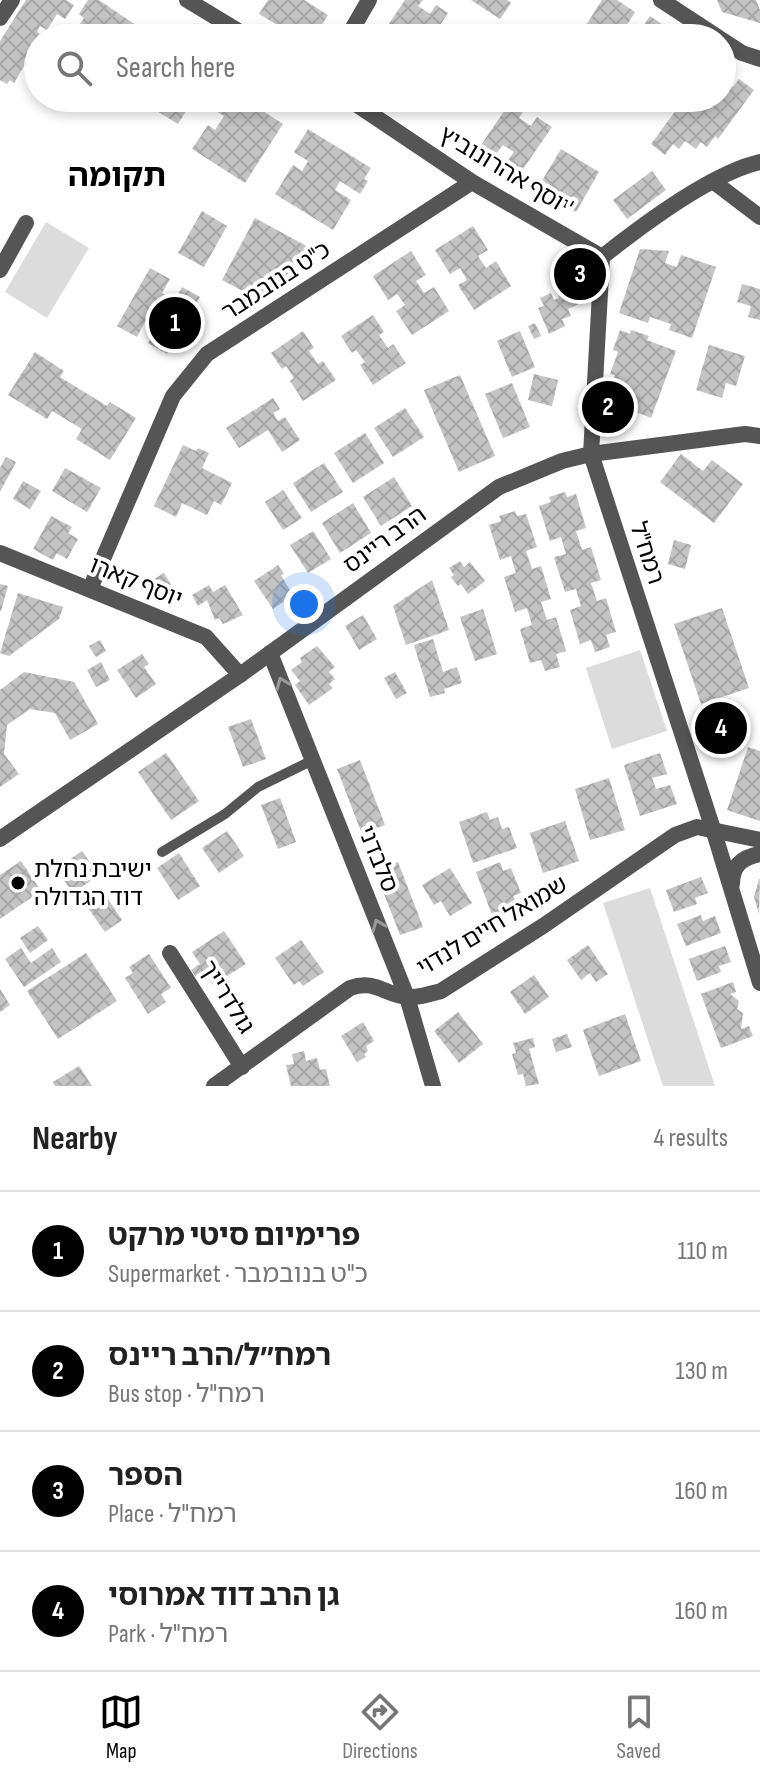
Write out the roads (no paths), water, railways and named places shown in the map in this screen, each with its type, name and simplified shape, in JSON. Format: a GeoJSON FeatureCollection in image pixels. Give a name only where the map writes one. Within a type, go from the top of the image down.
{"type":"FeatureCollection","features":[{"type":"Feature","properties":{"kind":"street"},"geometry":{"type":"LineString","coordinates":[[0,18],[12,0]]}},
{"type":"Feature","properties":{"kind":"street"},"geometry":{"type":"LineString","coordinates":[[187,0],[227,24]]}},
{"type":"Feature","properties":{"kind":"street"},"geometry":{"type":"LineString","coordinates":[[355,24],[369,0]]}},
{"type":"Feature","properties":{"kind":"street"},"geometry":{"type":"LineString","coordinates":[[661,0],[698,24]]}},
{"type":"Feature","properties":{"kind":"street"},"geometry":{"type":"LineString","coordinates":[[736,49],[760,59]]}},
{"type":"Feature","properties":{"kind":"street","name":"יוסף אהרונוביץ'"},"geometry":{"type":"LineString","coordinates":[[368,112],[472,182],[602,257]]}},
{"type":"Feature","properties":{"kind":"street"},"geometry":{"type":"LineString","coordinates":[[602,257],[714,182],[748,164],[760,162]]}},
{"type":"Feature","properties":{"kind":"street","name":"כ\"ט בנובמבר"},"geometry":{"type":"LineString","coordinates":[[90,589],[173,396],[207,354],[472,182]]}},
{"type":"Feature","properties":{"kind":"street"},"geometry":{"type":"LineString","coordinates":[[714,182],[760,217]]}},
{"type":"Feature","properties":{"kind":"street"},"geometry":{"type":"LineString","coordinates":[[0,270],[26,223]]}},
{"type":"Feature","properties":{"kind":"street","name":"רמח\"ל"},"geometry":{"type":"LineString","coordinates":[[602,257],[591,454],[760,983]]}},
{"type":"Feature","properties":{"kind":"street","name":"הרב ריינס"},"geometry":{"type":"LineString","coordinates":[[0,839],[240,675],[499,487],[562,461],[591,454],[745,434],[760,436]]}},
{"type":"Feature","properties":{"kind":"street","name":"יוסף קארו"},"geometry":{"type":"LineString","coordinates":[[0,553],[206,637],[240,675]]}},
{"type":"Feature","properties":{"kind":"street","name":"סלבדני"},"geometry":{"type":"LineString","coordinates":[[270,653],[407,997],[433,1086]]}},
{"type":"Feature","properties":{"kind":"street","name":"שמואל חיים לנדוי"},"geometry":{"type":"LineString","coordinates":[[214,1086],[350,988],[363,984],[407,997],[423,997],[441,991],[543,926],[675,835],[697,827],[760,840]]}},
{"type":"Feature","properties":{"kind":"street"},"geometry":{"type":"LineString","coordinates":[[732,889],[734,870],[741,861],[760,854]]}},
{"type":"Feature","properties":{"kind":"street","name":"גולדרייך"},"geometry":{"type":"LineString","coordinates":[[170,953],[242,1067]]}},
{"type":"Feature","properties":{"kind":"lane"},"geometry":{"type":"LineString","coordinates":[[162,852],[225,814],[258,787],[313,760]]}},
{"type":"Feature","properties":{"kind":"place","name":"הספר"},"geometry":{"type":"Point","coordinates":[580,274]}},
{"type":"Feature","properties":{"kind":"place","name":"פרימיום סיטי מרקט"},"geometry":{"type":"Point","coordinates":[175,323]}},
{"type":"Feature","properties":{"kind":"place","name":"רמח״ל/הרב ריינס"},"geometry":{"type":"Point","coordinates":[608,407]}},
{"type":"Feature","properties":{"kind":"place","name":"גן הרב דוד אמרוסי"},"geometry":{"type":"Point","coordinates":[721,728]}},
{"type":"Feature","properties":{"kind":"place","name":"ישיבת נחלת דוד הגדולה"},"geometry":{"type":"Point","coordinates":[18,883]}},
{"type":"Feature","properties":{"kind":"district","name":"תקומה"},"geometry":{"type":"Point","coordinates":[117,176]}}]}
